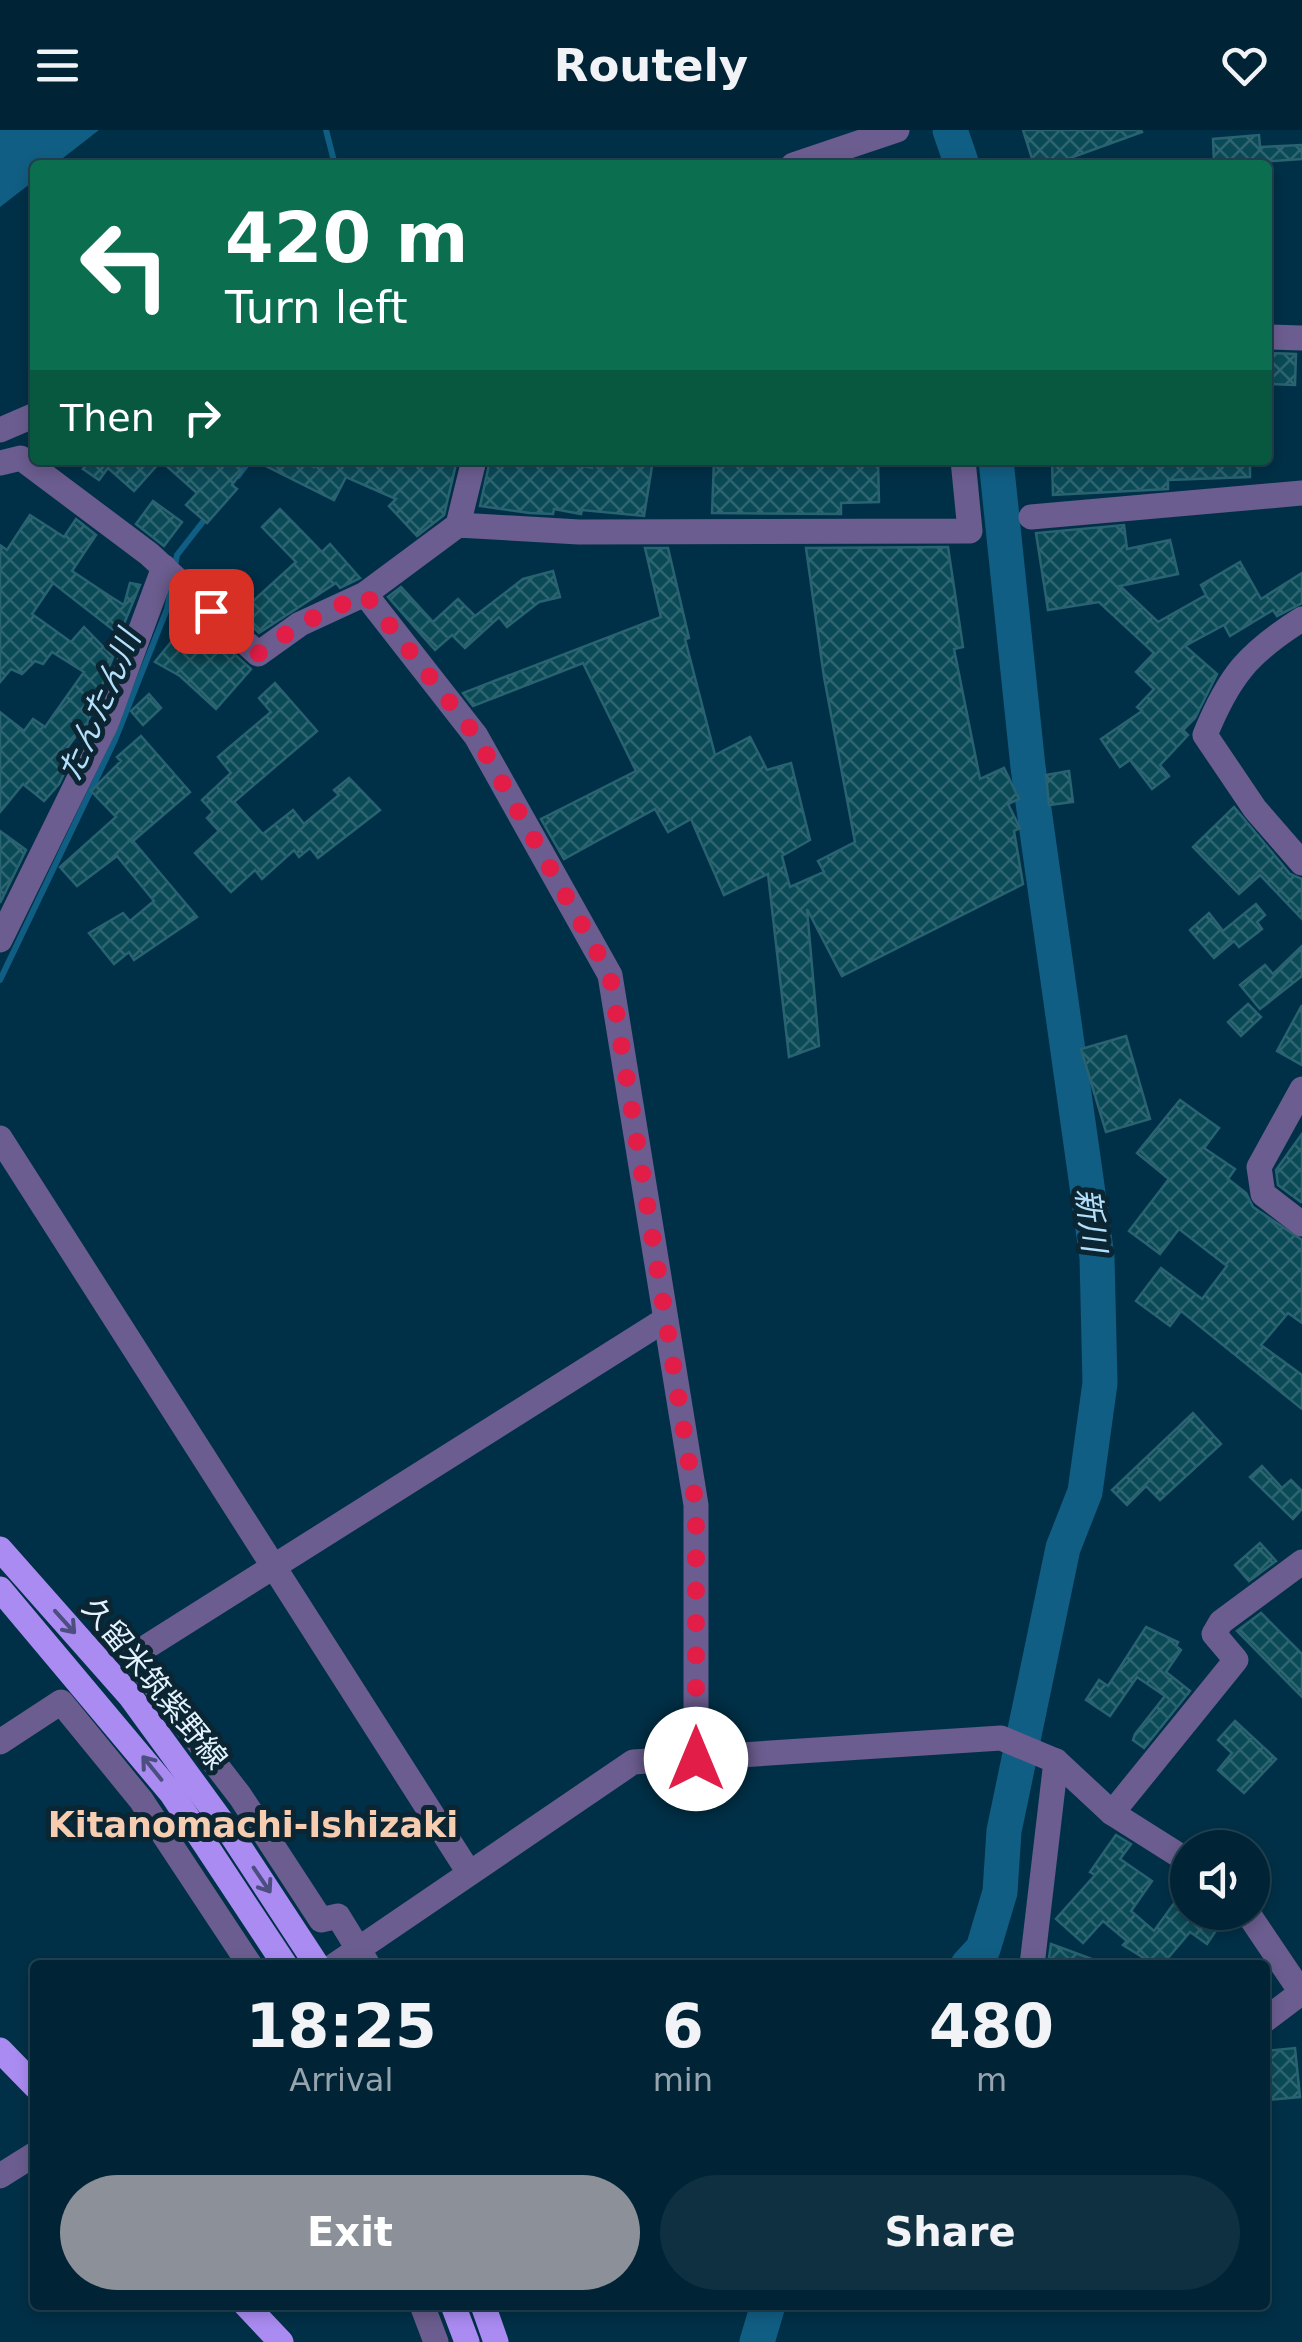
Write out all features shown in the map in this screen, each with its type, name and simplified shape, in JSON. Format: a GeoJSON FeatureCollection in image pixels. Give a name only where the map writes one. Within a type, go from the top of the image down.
{"type":"FeatureCollection","features":[{"type":"Feature","properties":{"kind":"main road","name":"久留米筑紫野線"},"geometry":{"type":"LineString","coordinates":[[0,1549],[130,1696],[233,1837],[314,1960]]}},
{"type":"Feature","properties":{"kind":"main road","name":"久留米筑紫野線"},"geometry":{"type":"LineString","coordinates":[[0,1589],[172,1794],[281,1960]]}},
{"type":"Feature","properties":{"kind":"main road"},"geometry":{"type":"LineString","coordinates":[[0,2050],[30,2081]]}},
{"type":"Feature","properties":{"kind":"main road"},"geometry":{"type":"LineString","coordinates":[[251,2310],[281,2342]]}},
{"type":"Feature","properties":{"kind":"main road"},"geometry":{"type":"LineString","coordinates":[[455,2310],[467,2342]]}},
{"type":"Feature","properties":{"kind":"main road"},"geometry":{"type":"LineString","coordinates":[[484,2310],[496,2342]]}},
{"type":"Feature","properties":{"kind":"street"},"geometry":{"type":"LineString","coordinates":[[808,160],[896,130]]}},
{"type":"Feature","properties":{"kind":"street"},"geometry":{"type":"LineString","coordinates":[[1272,337],[1302,338]]}},
{"type":"Feature","properties":{"kind":"street"},"geometry":{"type":"LineString","coordinates":[[0,430],[30,417]]}},
{"type":"Feature","properties":{"kind":"street"},"geometry":{"type":"LineString","coordinates":[[31,465],[164,568],[258,654],[300,624],[365,594],[458,525],[473,465]]}},
{"type":"Feature","properties":{"kind":"street"},"geometry":{"type":"LineString","coordinates":[[458,525],[579,532],[970,531],[963,465]]}},
{"type":"Feature","properties":{"kind":"street"},"geometry":{"type":"LineString","coordinates":[[1031,517],[1301,493],[1302,483]]}},
{"type":"Feature","properties":{"kind":"street"},"geometry":{"type":"LineString","coordinates":[[0,940],[106,724],[164,568]]}},
{"type":"Feature","properties":{"kind":"street"},"geometry":{"type":"LineString","coordinates":[[365,594],[476,736],[610,975],[696,1506],[696,1759]]}},
{"type":"Feature","properties":{"kind":"street"},"geometry":{"type":"LineString","coordinates":[[1302,619],[1257,647],[1226,691],[1205,735],[1255,810],[1302,863]]}},
{"type":"Feature","properties":{"kind":"street"},"geometry":{"type":"LineString","coordinates":[[1302,1089],[1260,1167],[1263,1194],[1302,1224]]}},
{"type":"Feature","properties":{"kind":"street"},"geometry":{"type":"LineString","coordinates":[[0,1138],[468,1871]]}},
{"type":"Feature","properties":{"kind":"street"},"geometry":{"type":"LineString","coordinates":[[663,1321],[132,1656],[240,1796],[321,1920],[338,1916],[363,1957],[468,1871],[633,1762],[1001,1738],[1056,1760],[1112,1813],[1170,1850]]}},
{"type":"Feature","properties":{"kind":"street"},"geometry":{"type":"LineString","coordinates":[[1112,1813],[1236,1660],[1214,1634],[1221,1622],[1302,1562]]}},
{"type":"Feature","properties":{"kind":"street"},"geometry":{"type":"LineString","coordinates":[[0,1742],[60,1702],[141,1800],[247,1960]]}},
{"type":"Feature","properties":{"kind":"street"},"geometry":{"type":"LineString","coordinates":[[1033,1960],[1056,1760]]}},
{"type":"Feature","properties":{"kind":"street"},"geometry":{"type":"LineString","coordinates":[[1259,1930],[1302,1992],[1270,2016]]}},
{"type":"Feature","properties":{"kind":"street"},"geometry":{"type":"LineString","coordinates":[[0,2176],[30,2157]]}},
{"type":"Feature","properties":{"kind":"street"},"geometry":{"type":"LineString","coordinates":[[424,2310],[436,2342]]}},
{"type":"Feature","properties":{"kind":"water"},"geometry":{"type":"Polygon","coordinates":[[[0,130],[99,130],[60,160],[30,160],[30,184],[0,207],[0,130]]]}},
{"type":"Feature","properties":{"kind":"building"},"geometry":{"type":"Polygon","coordinates":[[[1023,130],[1142,132],[1065,160],[1032,160],[1023,130]]]}},
{"type":"Feature","properties":{"kind":"building"},"geometry":{"type":"Polygon","coordinates":[[[1259,135],[1260,147],[1302,145],[1302,159],[1214,160],[1213,139],[1259,135]]]}},
{"type":"Feature","properties":{"kind":"building"},"geometry":{"type":"Polygon","coordinates":[[[1272,353],[1296,354],[1295,385],[1272,384],[1272,353]]]}},
{"type":"Feature","properties":{"kind":"building"},"geometry":{"type":"Polygon","coordinates":[[[86,465],[157,465],[134,491],[108,468],[99,480],[83,469],[86,465]]]}},
{"type":"Feature","properties":{"kind":"building"},"geometry":{"type":"Polygon","coordinates":[[[166,465],[237,465],[242,471],[232,485],[237,489],[207,523],[186,505],[197,493],[166,465]]]}},
{"type":"Feature","properties":{"kind":"building"},"geometry":{"type":"Polygon","coordinates":[[[264,465],[456,465],[444,515],[417,536],[389,506],[396,499],[346,477],[334,500],[264,465]]]}},
{"type":"Feature","properties":{"kind":"building"},"geometry":{"type":"Polygon","coordinates":[[[489,465],[652,465],[644,516],[554,509],[553,514],[530,513],[480,506],[489,465]]]}},
{"type":"Feature","properties":{"kind":"building"},"geometry":{"type":"Polygon","coordinates":[[[714,465],[878,465],[879,502],[841,503],[841,514],[712,513],[714,465]]]}},
{"type":"Feature","properties":{"kind":"building"},"geometry":{"type":"Polygon","coordinates":[[[1052,465],[1250,465],[1250,477],[1168,480],[1168,489],[1053,495],[1052,465]]]}},
{"type":"Feature","properties":{"kind":"building"},"geometry":{"type":"Polygon","coordinates":[[[153,501],[182,522],[164,546],[136,524],[153,501]]]}},
{"type":"Feature","properties":{"kind":"building"},"geometry":{"type":"Polygon","coordinates":[[[280,509],[322,552],[330,544],[360,578],[340,588],[336,583],[259,633],[239,614],[296,562],[262,527],[280,509]]]}},
{"type":"Feature","properties":{"kind":"building"},"geometry":{"type":"Polygon","coordinates":[[[30,515],[64,537],[76,519],[96,535],[72,571],[108,595],[124,605],[130,583],[140,585],[114,648],[116,632],[53,583],[32,614],[71,642],[84,627],[113,657],[84,732],[81,729],[62,755],[70,761],[59,784],[44,801],[23,784],[0,812],[0,712],[24,731],[33,719],[45,727],[84,672],[52,652],[43,664],[35,661],[22,674],[11,669],[0,682],[0,545],[7,550],[30,515]]]}},
{"type":"Feature","properties":{"kind":"building"},"geometry":{"type":"Polygon","coordinates":[[[1124,525],[1127,549],[1170,540],[1178,574],[1120,586],[1158,622],[1206,595],[1201,585],[1240,562],[1261,599],[1302,573],[1302,603],[1277,616],[1273,610],[1230,636],[1224,625],[1185,646],[1217,674],[1195,718],[1183,730],[1188,735],[1160,765],[1169,776],[1152,789],[1130,760],[1120,767],[1101,739],[1142,711],[1137,707],[1154,689],[1136,672],[1154,653],[1099,602],[1048,610],[1036,533],[1124,525]]]}},
{"type":"Feature","properties":{"kind":"building"},"geometry":{"type":"Polygon","coordinates":[[[948,547],[963,647],[954,649],[980,779],[1004,768],[1019,799],[1008,804],[1020,828],[1014,831],[1023,884],[842,976],[807,909],[819,1046],[789,1057],[768,874],[724,895],[691,819],[668,832],[655,809],[564,859],[541,819],[636,771],[583,663],[473,706],[463,693],[661,617],[645,548],[668,548],[689,638],[685,639],[715,755],[750,737],[767,770],[791,763],[810,840],[782,856],[790,887],[824,872],[818,861],[855,842],[824,677],[806,548],[948,547]]]}},
{"type":"Feature","properties":{"kind":"building"},"geometry":{"type":"Polygon","coordinates":[[[553,571],[560,597],[539,602],[507,627],[499,617],[465,648],[452,635],[435,650],[388,597],[401,587],[433,622],[458,599],[475,616],[523,579],[553,571]]]}},
{"type":"Feature","properties":{"kind":"building"},"geometry":{"type":"Polygon","coordinates":[[[192,616],[251,669],[216,709],[180,676],[155,662],[192,616]]]}},
{"type":"Feature","properties":{"kind":"building"},"geometry":{"type":"Polygon","coordinates":[[[275,683],[317,731],[234,802],[263,834],[293,810],[304,824],[339,795],[334,790],[349,778],[380,810],[318,858],[310,848],[299,857],[294,850],[262,879],[255,870],[231,892],[195,853],[219,831],[207,818],[213,812],[202,800],[231,773],[218,757],[271,712],[259,698],[275,683]]]}},
{"type":"Feature","properties":{"kind":"building"},"geometry":{"type":"Polygon","coordinates":[[[149,694],[161,708],[143,725],[131,711],[149,694]]]}},
{"type":"Feature","properties":{"kind":"building"},"geometry":{"type":"Polygon","coordinates":[[[141,736],[190,792],[133,841],[197,917],[134,960],[129,952],[114,964],[89,933],[123,913],[130,921],[154,901],[117,856],[77,886],[60,867],[116,817],[91,791],[121,761],[117,757],[141,736]]]}},
{"type":"Feature","properties":{"kind":"building"},"geometry":{"type":"Polygon","coordinates":[[[1069,771],[1073,802],[1049,805],[1046,775],[1069,771]]]}},
{"type":"Feature","properties":{"kind":"building"},"geometry":{"type":"Polygon","coordinates":[[[1234,807],[1290,874],[1302,879],[1302,919],[1260,875],[1239,894],[1193,847],[1234,807]]]}},
{"type":"Feature","properties":{"kind":"building"},"geometry":{"type":"Polygon","coordinates":[[[0,831],[26,850],[0,903],[0,831]]]}},
{"type":"Feature","properties":{"kind":"building"},"geometry":{"type":"Polygon","coordinates":[[[1256,904],[1265,915],[1257,922],[1262,929],[1239,947],[1234,941],[1214,958],[1190,930],[1209,913],[1223,931],[1256,904]]]}},
{"type":"Feature","properties":{"kind":"building"},"geometry":{"type":"Polygon","coordinates":[[[1302,946],[1302,976],[1260,1009],[1240,985],[1265,965],[1273,974],[1302,946]]]}},
{"type":"Feature","properties":{"kind":"building"},"geometry":{"type":"Polygon","coordinates":[[[1248,1004],[1261,1017],[1241,1036],[1228,1022],[1248,1004]]]}},
{"type":"Feature","properties":{"kind":"building"},"geometry":{"type":"Polygon","coordinates":[[[1302,1005],[1302,1065],[1277,1051],[1302,1005]]]}},
{"type":"Feature","properties":{"kind":"building"},"geometry":{"type":"Polygon","coordinates":[[[1126,1036],[1150,1119],[1106,1132],[1081,1049],[1126,1036]]]}},
{"type":"Feature","properties":{"kind":"building"},"geometry":{"type":"Polygon","coordinates":[[[1180,1100],[1219,1128],[1204,1148],[1235,1169],[1228,1179],[1246,1193],[1253,1207],[1302,1240],[1302,1323],[1288,1313],[1261,1345],[1302,1375],[1302,1409],[1181,1311],[1170,1326],[1136,1301],[1161,1268],[1202,1299],[1227,1266],[1179,1229],[1160,1254],[1129,1231],[1169,1179],[1137,1153],[1180,1100]]]}},
{"type":"Feature","properties":{"kind":"building"},"geometry":{"type":"Polygon","coordinates":[[[1302,1134],[1301,1202],[1278,1185],[1276,1170],[1302,1134]]]}},
{"type":"Feature","properties":{"kind":"building"},"geometry":{"type":"Polygon","coordinates":[[[1193,1413],[1221,1444],[1160,1500],[1146,1486],[1127,1505],[1112,1490],[1193,1413]]]}},
{"type":"Feature","properties":{"kind":"building"},"geometry":{"type":"Polygon","coordinates":[[[1262,1466],[1282,1488],[1291,1480],[1302,1491],[1302,1509],[1293,1519],[1250,1477],[1262,1466]]]}},
{"type":"Feature","properties":{"kind":"building"},"geometry":{"type":"Polygon","coordinates":[[[1260,1543],[1276,1561],[1249,1581],[1235,1565],[1260,1543]]]}},
{"type":"Feature","properties":{"kind":"building"},"geometry":{"type":"Polygon","coordinates":[[[1261,1613],[1302,1654],[1302,1697],[1237,1631],[1261,1613]]]}},
{"type":"Feature","properties":{"kind":"building"},"geometry":{"type":"Polygon","coordinates":[[[1146,1627],[1178,1642],[1176,1646],[1181,1650],[1166,1672],[1190,1691],[1144,1748],[1133,1740],[1135,1734],[1165,1696],[1137,1677],[1110,1716],[1086,1700],[1099,1680],[1108,1686],[1146,1627]]]}},
{"type":"Feature","properties":{"kind":"building"},"geometry":{"type":"Polygon","coordinates":[[[1235,1721],[1276,1759],[1244,1793],[1218,1770],[1232,1753],[1218,1740],[1235,1721]]]}},
{"type":"Feature","properties":{"kind":"building"},"geometry":{"type":"Polygon","coordinates":[[[1116,1835],[1131,1844],[1120,1859],[1152,1881],[1131,1911],[1154,1931],[1170,1909],[1170,1930],[1216,1930],[1207,1944],[1190,1932],[1166,1960],[1147,1960],[1123,1945],[1127,1941],[1103,1921],[1083,1943],[1056,1919],[1095,1875],[1090,1872],[1116,1835]]]}},
{"type":"Feature","properties":{"kind":"building"},"geometry":{"type":"Polygon","coordinates":[[[1051,1944],[1095,1960],[1049,1960],[1051,1944]]]}},
{"type":"Feature","properties":{"kind":"building"},"geometry":{"type":"Polygon","coordinates":[[[1295,2048],[1300,2097],[1270,2100],[1270,2050],[1295,2048]]]}},
{"type":"Feature","properties":{"kind":"waterway","name":"たんたん川"},"geometry":{"type":"LineString","coordinates":[[326,130],[334,160]]}},
{"type":"Feature","properties":{"kind":"waterway","name":"新川"},"geometry":{"type":"LineString","coordinates":[[950,130],[960,160]]}},
{"type":"Feature","properties":{"kind":"waterway","name":"たんたん川"},"geometry":{"type":"LineString","coordinates":[[238,476],[246,465]]}},
{"type":"Feature","properties":{"kind":"waterway","name":"新川"},"geometry":{"type":"LineString","coordinates":[[973,1960],[983,1949],[1000,1892],[1004,1831],[1063,1548],[1085,1492],[1100,1383],[1097,1257],[1028,767],[997,465]]}},
{"type":"Feature","properties":{"kind":"waterway","name":"たんたん川"},"geometry":{"type":"LineString","coordinates":[[175,566],[177,555],[209,514]]}},
{"type":"Feature","properties":{"kind":"waterway","name":"たんたん川"},"geometry":{"type":"LineString","coordinates":[[0,980],[115,740],[167,609],[172,583]]}},
{"type":"Feature","properties":{"kind":"waterway","name":"新川"},"geometry":{"type":"LineString","coordinates":[[757,2342],[767,2310]]}},
{"type":"Feature","properties":{"kind":"district","name":"Kitanomachi-Ishizaki"},"geometry":{"type":"Point","coordinates":[253,1825]}},
{"type":"Feature","properties":{"kind":"route"},"geometry":{"type":"LineString","coordinates":[[211,611],[258,654],[300,624],[365,594],[476,736],[610,975],[696,1506],[696,1759]]}}]}
